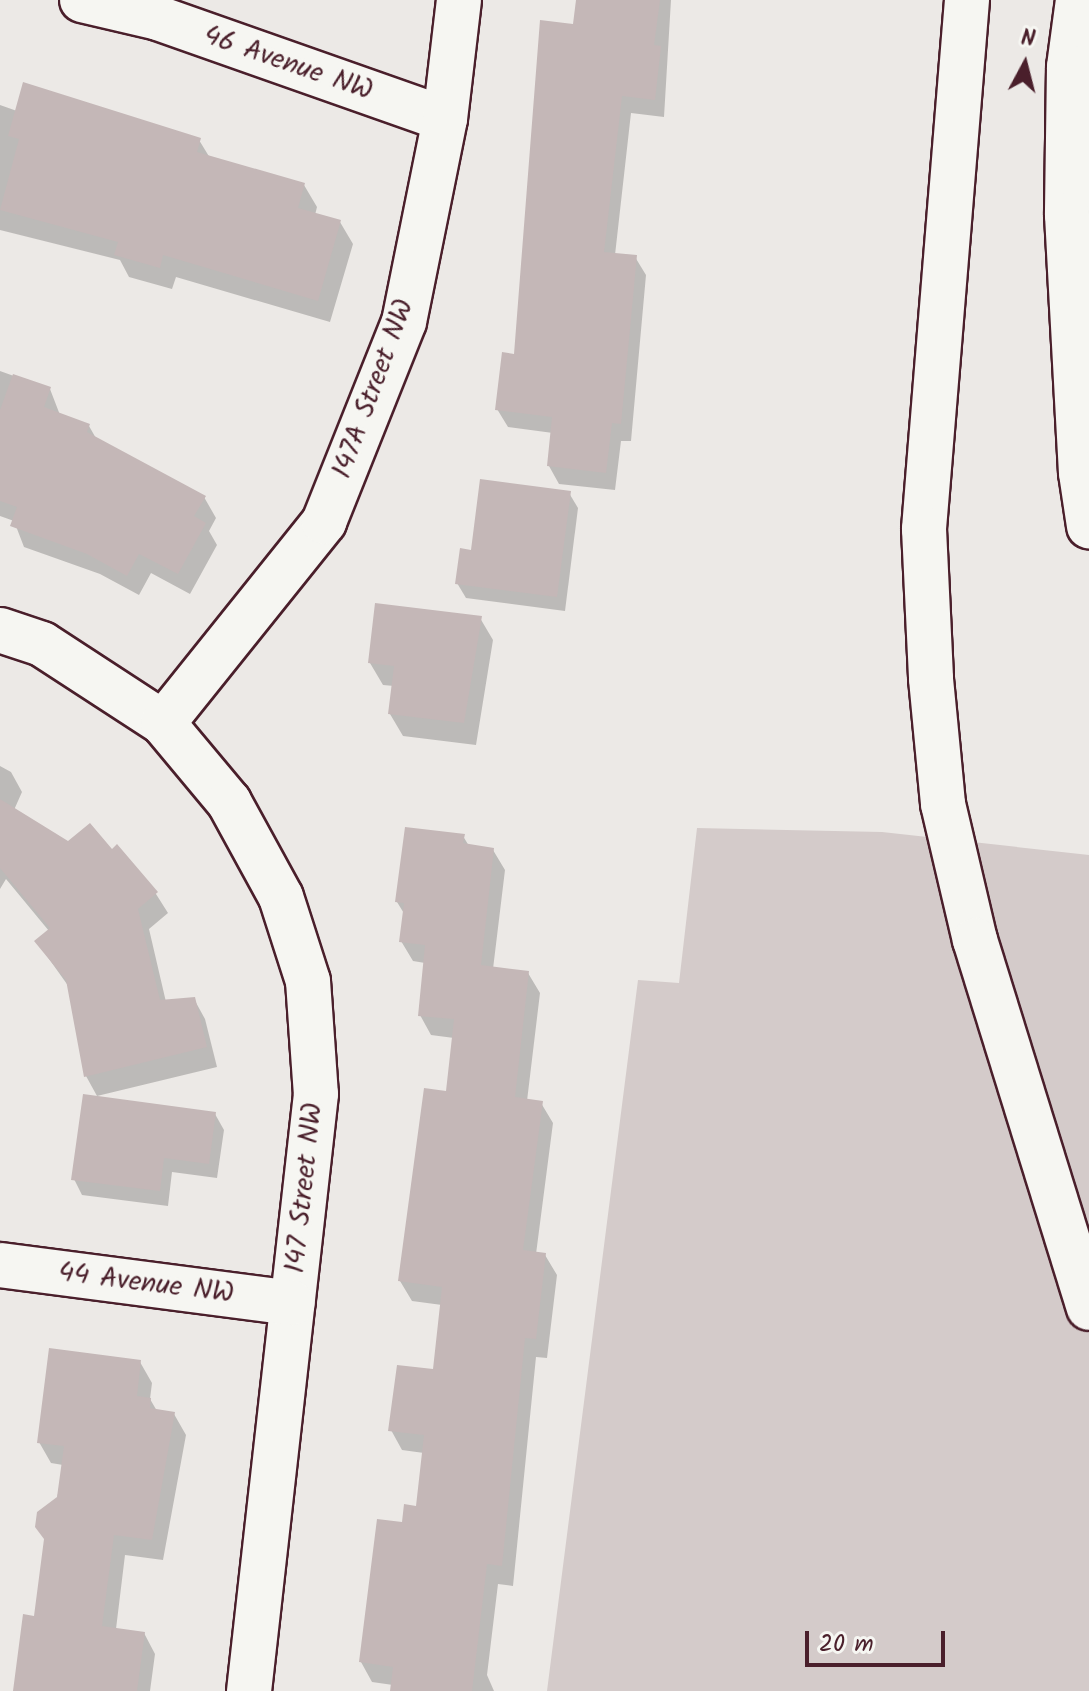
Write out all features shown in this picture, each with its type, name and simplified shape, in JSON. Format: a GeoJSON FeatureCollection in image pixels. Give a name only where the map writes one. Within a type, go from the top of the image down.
{"type":"FeatureCollection","features":[{"type":"Feature","properties":{"kind":"main road","name":"46 Avenue NW"},"geometry":{"type":"LineString","coordinates":[[82,0],[158,18],[445,119]]}},
{"type":"Feature","properties":{"kind":"main road","name":"147A Street NW"},"geometry":{"type":"LineString","coordinates":[[163,723],[324,522],[404,322],[445,119],[459,0]]}},
{"type":"Feature","properties":{"kind":"main road"},"geometry":{"type":"LineString","coordinates":[[967,0],[925,514],[931,679],[943,804],[975,940],[1089,1308]]}},
{"type":"Feature","properties":{"kind":"main road"},"geometry":{"type":"LineString","coordinates":[[1078,0],[1069,67],[1067,215],[1081,473],[1089,526]]}},
{"type":"Feature","properties":{"kind":"main road","name":"147 Street NW"},"geometry":{"type":"LineString","coordinates":[[0,630],[42,644],[163,723],[229,802],[281,897],[308,981],[316,1094],[249,1691]]}},
{"type":"Feature","properties":{"kind":"main road","name":"44 Avenue NW"},"geometry":{"type":"LineString","coordinates":[[0,1265],[293,1303]]}},
{"type":"Feature","properties":{"kind":"shaded area"},"geometry":{"type":"Polygon","coordinates":[[[697,828],[882,832],[1089,855],[1089,1691],[547,1691],[638,980],[679,983],[697,828]]]}},
{"type":"Feature","properties":{"kind":"building"},"geometry":{"type":"Polygon","coordinates":[[[576,0],[660,0],[654,45],[661,46],[655,100],[622,96],[604,252],[637,255],[621,424],[612,423],[606,473],[547,466],[552,417],[495,410],[502,352],[514,354],[540,20],[573,24],[576,0]]]}},
{"type":"Feature","properties":{"kind":"building"},"geometry":{"type":"Polygon","coordinates":[[[23,82],[201,138],[197,152],[305,183],[298,208],[341,220],[318,301],[163,255],[160,268],[114,255],[118,242],[0,210],[19,139],[8,136],[23,82]]]}},
{"type":"Feature","properties":{"kind":"building"},"geometry":{"type":"Polygon","coordinates":[[[13,374],[51,387],[44,407],[90,424],[87,432],[206,496],[194,516],[206,523],[178,574],[139,554],[127,576],[87,554],[10,526],[17,507],[0,501],[0,410],[13,374]]]}},
{"type":"Feature","properties":{"kind":"building"},"geometry":{"type":"Polygon","coordinates":[[[480,479],[571,491],[557,597],[455,584],[460,548],[471,550],[480,479]]]}},
{"type":"Feature","properties":{"kind":"building"},"geometry":{"type":"Polygon","coordinates":[[[375,603],[482,616],[464,723],[388,714],[394,666],[368,663],[375,603]]]}},
{"type":"Feature","properties":{"kind":"building"},"geometry":{"type":"Polygon","coordinates":[[[0,799],[68,841],[90,823],[112,849],[117,844],[158,892],[138,909],[160,1000],[195,997],[207,1047],[84,1077],[66,980],[34,941],[50,928],[0,868],[0,799]]]}},
{"type":"Feature","properties":{"kind":"building"},"geometry":{"type":"Polygon","coordinates":[[[405,827],[465,834],[463,843],[494,848],[481,965],[529,971],[515,1097],[543,1101],[523,1250],[546,1253],[536,1339],[525,1338],[502,1566],[487,1564],[472,1691],[390,1691],[393,1667],[359,1662],[377,1519],[402,1522],[404,1504],[416,1506],[424,1435],[388,1431],[397,1365],[433,1369],[442,1287],[398,1281],[424,1088],[446,1091],[454,1019],[418,1016],[425,945],[399,942],[404,903],[395,902],[405,827]]]}},
{"type":"Feature","properties":{"kind":"building"},"geometry":{"type":"Polygon","coordinates":[[[83,1094],[216,1112],[209,1164],[164,1158],[160,1191],[71,1180],[83,1094]]]}},
{"type":"Feature","properties":{"kind":"building"},"geometry":{"type":"Polygon","coordinates":[[[49,1348],[141,1360],[137,1396],[151,1398],[150,1408],[175,1412],[152,1540],[114,1535],[102,1626],[145,1632],[137,1691],[13,1691],[23,1614],[34,1616],[44,1539],[35,1527],[37,1512],[57,1497],[64,1446],[37,1443],[49,1348]]]}}]}
